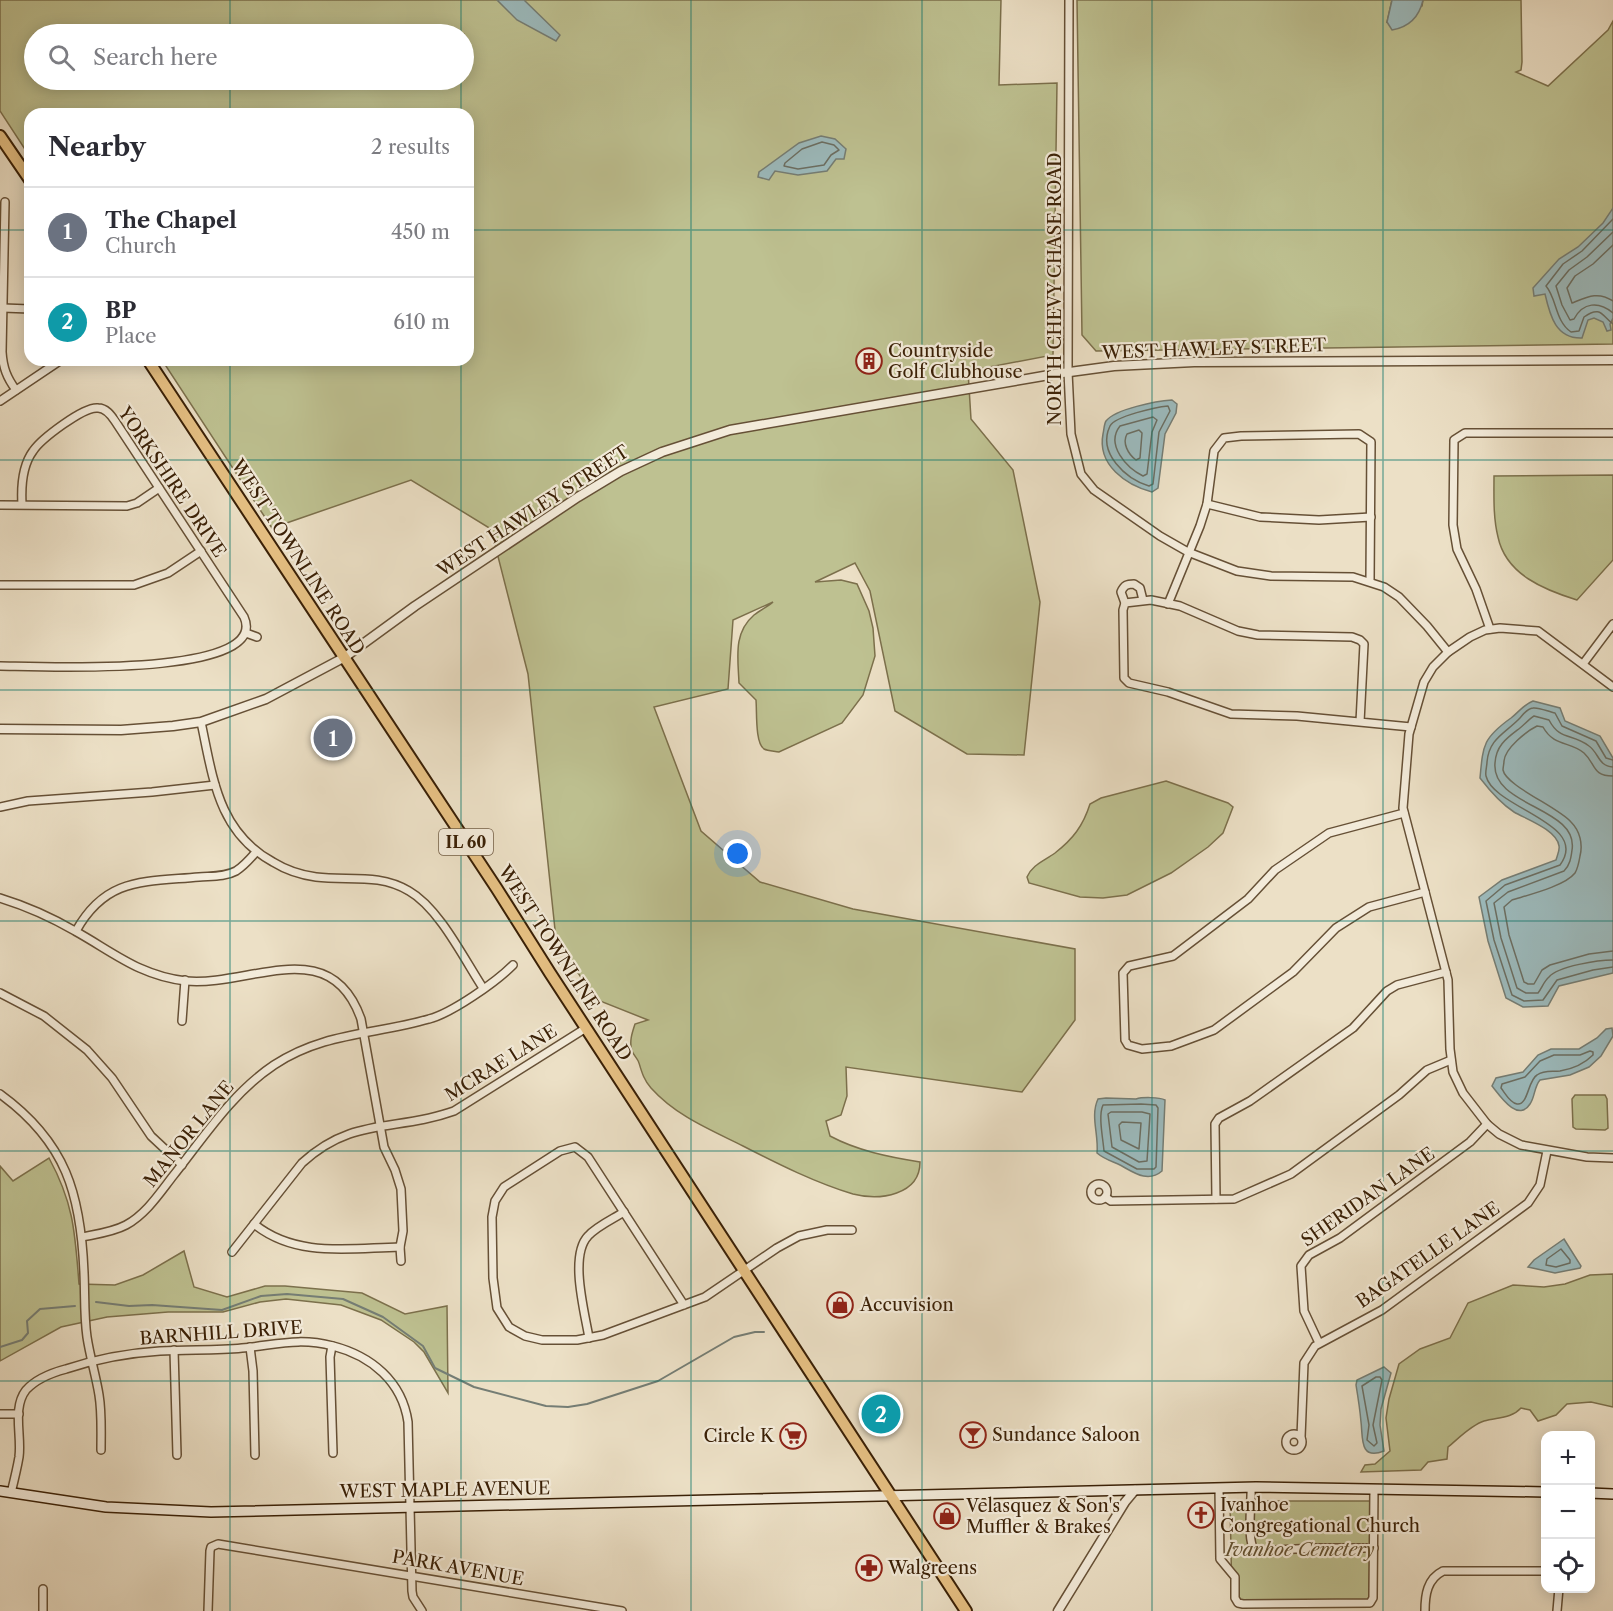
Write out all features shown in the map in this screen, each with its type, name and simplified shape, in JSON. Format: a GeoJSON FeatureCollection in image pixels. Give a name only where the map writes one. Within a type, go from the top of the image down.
{"type":"FeatureCollection","features":[{"type":"Feature","properties":{"kind":"main road"},"geometry":{"type":"LineString","coordinates":[[0,136],[24,171]]}},
{"type":"Feature","properties":{"kind":"main road","name":"WEST TOWNLINE ROAD"},"geometry":{"type":"LineString","coordinates":[[152,366],[746,1270],[891,1496]]}},
{"type":"Feature","properties":{"kind":"main road","name":"WEST MAPLE AVENUE"},"geometry":{"type":"LineString","coordinates":[[0,1491],[80,1504],[177,1511],[410,1508],[1251,1487],[1541,1492]]}},
{"type":"Feature","properties":{"kind":"main road"},"geometry":{"type":"LineString","coordinates":[[1595,1493],[1613,1494]]}},
{"type":"Feature","properties":{"kind":"main road","name":"IL 60"},"geometry":{"type":"LineString","coordinates":[[891,1496],[966,1611]]}},
{"type":"Feature","properties":{"kind":"street","name":"NORTH CHEVY CHASE ROAD"},"geometry":{"type":"LineString","coordinates":[[1069,0],[1068,372],[1071,434],[1081,474],[1094,490],[1160,536],[1188,552],[1237,571],[1270,576],[1353,577],[1370,581],[1399,597],[1448,652]]}},
{"type":"Feature","properties":{"kind":"street"},"geometry":{"type":"LineString","coordinates":[[5,202],[2,352],[3,366],[16,390]]}},
{"type":"Feature","properties":{"kind":"street"},"geometry":{"type":"LineString","coordinates":[[3,308],[24,309]]}},
{"type":"Feature","properties":{"kind":"street","name":"WEST HAWLEY STREET"},"geometry":{"type":"LineString","coordinates":[[0,729],[121,730],[201,722],[266,699],[345,657],[415,606],[578,497],[621,471],[662,452],[730,430],[1068,372],[1136,364],[1613,360]]}},
{"type":"Feature","properties":{"kind":"street"},"geometry":{"type":"LineString","coordinates":[[0,401],[52,366]]}},
{"type":"Feature","properties":{"kind":"street","name":"YORKSHIRE DRIVE"},"geometry":{"type":"LineString","coordinates":[[22,504],[24,470],[33,450],[45,438],[92,408],[102,408],[110,414],[244,617],[247,625],[246,633]]}},
{"type":"Feature","properties":{"kind":"street"},"geometry":{"type":"LineString","coordinates":[[1490,629],[1476,590],[1457,549],[1453,525],[1454,440],[1465,433],[1613,433]]}},
{"type":"Feature","properties":{"kind":"street"},"geometry":{"type":"LineString","coordinates":[[1168,604],[1207,504],[1214,451],[1224,438],[1241,436],[1359,434],[1371,442],[1370,581]]}},
{"type":"Feature","properties":{"kind":"street"},"geometry":{"type":"LineString","coordinates":[[0,505],[127,506],[137,503],[159,488]]}},
{"type":"Feature","properties":{"kind":"street"},"geometry":{"type":"LineString","coordinates":[[1207,504],[1260,517],[1319,520],[1371,517]]}},
{"type":"Feature","properties":{"kind":"street"},"geometry":{"type":"LineString","coordinates":[[0,585],[134,585],[168,573],[201,551]]}},
{"type":"Feature","properties":{"kind":"street"},"geometry":{"type":"LineString","coordinates":[[1143,600],[1140,588],[1134,584],[1124,586],[1121,592],[1125,603],[1123,610],[1125,678],[1129,683],[1168,692],[1231,714],[1297,716],[1411,727]]}},
{"type":"Feature","properties":{"kind":"street"},"geometry":{"type":"LineString","coordinates":[[1125,603],[1143,600],[1180,606],[1238,632],[1258,635],[1352,637],[1360,640],[1364,644],[1360,722]]}},
{"type":"Feature","properties":{"kind":"street"},"geometry":{"type":"LineString","coordinates":[[1583,664],[1613,624]]}},
{"type":"Feature","properties":{"kind":"street"},"geometry":{"type":"LineString","coordinates":[[1613,687],[1538,631],[1500,628],[1490,629],[1470,637],[1448,652],[1433,667],[1424,682],[1411,727],[1404,813],[1448,980],[1451,1060],[1453,1072],[1463,1093],[1487,1124],[1499,1134],[1521,1144],[1547,1151],[1613,1158]]}},
{"type":"Feature","properties":{"kind":"street"},"geometry":{"type":"LineString","coordinates":[[0,666],[164,664],[236,644],[246,633],[257,637]]}},
{"type":"Feature","properties":{"kind":"street"},"geometry":{"type":"LineString","coordinates":[[201,722],[215,785],[227,819],[242,839],[256,852],[294,872],[315,877],[377,879],[411,891],[434,914],[483,988]]}},
{"type":"Feature","properties":{"kind":"street"},"geometry":{"type":"LineString","coordinates":[[0,807],[28,801],[215,785]]}},
{"type":"Feature","properties":{"kind":"street"},"geometry":{"type":"LineString","coordinates":[[1404,813],[1329,833],[1275,870],[1248,899],[1173,956],[1129,966],[1123,973],[1125,1040],[1128,1045],[1142,1049],[1171,1047],[1214,1030],[1293,972],[1336,928],[1369,907],[1425,892]]}},
{"type":"Feature","properties":{"kind":"street"},"geometry":{"type":"LineString","coordinates":[[76,931],[94,904],[115,890],[135,883],[223,875],[244,866],[256,852]]}},
{"type":"Feature","properties":{"kind":"street"},"geometry":{"type":"LineString","coordinates":[[0,898],[48,916],[137,968],[162,977],[185,981],[211,981],[294,968],[317,971],[336,981],[351,997],[361,1019],[379,1126],[384,1147],[401,1189],[403,1231],[400,1247],[401,1261]]}},
{"type":"Feature","properties":{"kind":"street","name":"MANOR LANE"},"geometry":{"type":"LineString","coordinates":[[82,1237],[109,1232],[128,1224],[144,1212],[230,1104],[259,1076],[304,1048],[321,1042],[432,1019],[483,988],[513,965]]}},
{"type":"Feature","properties":{"kind":"street"},"geometry":{"type":"LineString","coordinates":[[1216,1199],[1215,1124],[1219,1118],[1250,1101],[1353,1028],[1387,990],[1397,985],[1446,972]]}},
{"type":"Feature","properties":{"kind":"street"},"geometry":{"type":"LineString","coordinates":[[182,1021],[185,981]]}},
{"type":"Feature","properties":{"kind":"street"},"geometry":{"type":"LineString","coordinates":[[0,993],[44,1016],[87,1050],[112,1078],[152,1136],[182,1165]]}},
{"type":"Feature","properties":{"kind":"street","name":"MCRAE LANE"},"geometry":{"type":"LineString","coordinates":[[232,1252],[297,1169],[314,1152],[344,1134],[454,1111],[586,1028]]}},
{"type":"Feature","properties":{"kind":"street"},"geometry":{"type":"LineString","coordinates":[[1105,1197],[1111,1200],[1234,1199],[1291,1174],[1401,1094],[1427,1070],[1451,1060]]}},
{"type":"Feature","properties":{"kind":"street"},"geometry":{"type":"LineString","coordinates":[[0,1094],[38,1127],[56,1152],[69,1177],[74,1193],[82,1237],[87,1335],[100,1397],[101,1450]]}},
{"type":"Feature","properties":{"kind":"street","name":"SHERIDAN LANE"},"geometry":{"type":"LineString","coordinates":[[1319,1343],[1304,1311],[1302,1266],[1309,1255],[1340,1239],[1470,1142],[1487,1124]]}},
{"type":"Feature","properties":{"kind":"street"},"geometry":{"type":"LineString","coordinates":[[684,1305],[588,1157],[575,1148],[560,1151],[504,1187],[495,1202],[492,1216],[497,1308],[510,1327],[525,1336],[542,1340],[589,1338],[603,1335],[684,1305],[705,1297],[777,1248],[799,1236],[827,1230],[852,1230]]}},
{"type":"Feature","properties":{"kind":"street","name":"BAGATELLE LANE"},"geometry":{"type":"LineString","coordinates":[[1319,1343],[1382,1310],[1528,1203],[1540,1185],[1547,1151]]}},
{"type":"Feature","properties":{"kind":"street"},"geometry":{"type":"LineString","coordinates":[[589,1338],[582,1296],[580,1249],[588,1235],[624,1212]]}},
{"type":"Feature","properties":{"kind":"street"},"geometry":{"type":"LineString","coordinates":[[254,1224],[278,1240],[308,1248],[400,1247]]}},
{"type":"Feature","properties":{"kind":"street","name":"BARNHILL DRIVE"},"geometry":{"type":"LineString","coordinates":[[11,1493],[19,1456],[19,1414],[23,1394],[36,1381],[58,1371],[128,1354],[250,1347],[288,1341],[332,1346],[371,1363],[388,1377],[399,1391],[405,1405],[408,1422],[411,1575],[413,1597],[423,1611]]}},
{"type":"Feature","properties":{"kind":"street"},"geometry":{"type":"LineString","coordinates":[[1301,1437],[1304,1363],[1319,1343]]}},
{"type":"Feature","properties":{"kind":"street"},"geometry":{"type":"LineString","coordinates":[[332,1346],[330,1357],[333,1453]]}},
{"type":"Feature","properties":{"kind":"street"},"geometry":{"type":"LineString","coordinates":[[250,1347],[253,1371],[255,1455]]}},
{"type":"Feature","properties":{"kind":"street"},"geometry":{"type":"LineString","coordinates":[[174,1350],[177,1455]]}},
{"type":"Feature","properties":{"kind":"street"},"geometry":{"type":"LineString","coordinates":[[0,1414],[19,1414]]}},
{"type":"Feature","properties":{"kind":"street"},"geometry":{"type":"LineString","coordinates":[[1251,1487],[1250,1535],[1255,1551],[1374,1548]]}},
{"type":"Feature","properties":{"kind":"street"},"geometry":{"type":"LineString","coordinates":[[1219,1488],[1220,1559],[1235,1577],[1235,1598],[1241,1604],[1370,1603],[1373,1598],[1374,1489]]}},
{"type":"Feature","properties":{"kind":"street"},"geometry":{"type":"LineString","coordinates":[[1058,1611],[1125,1502],[1135,1490]]}},
{"type":"Feature","properties":{"kind":"street","name":"PARK AVENUE"},"geometry":{"type":"LineString","coordinates":[[208,1611],[208,1560],[211,1547],[224,1544],[622,1611]]}},
{"type":"Feature","properties":{"kind":"street"},"geometry":{"type":"LineString","coordinates":[[1425,1611],[1428,1586],[1437,1574],[1446,1570],[1541,1571]]}},
{"type":"Feature","properties":{"kind":"street"},"geometry":{"type":"LineString","coordinates":[[43,1589],[43,1611]]}},
{"type":"Feature","properties":{"kind":"street"},"geometry":{"type":"LineString","coordinates":[[1557,1611],[1559,1593]]}},
{"type":"Feature","properties":{"kind":"green space"},"geometry":{"type":"Polygon","coordinates":[[[0,0],[1001,0],[999,85],[1057,83],[1053,355],[968,371],[971,419],[1013,470],[1040,602],[1024,755],[967,754],[895,711],[870,591],[855,563],[815,582],[841,580],[857,584],[869,611],[873,628],[875,656],[863,695],[842,723],[779,752],[766,750],[761,746],[756,700],[739,683],[738,646],[747,622],[773,602],[733,620],[728,689],[654,707],[701,831],[760,882],[853,909],[1075,949],[1075,1020],[1022,1092],[846,1067],[847,1096],[841,1115],[826,1121],[830,1136],[863,1150],[920,1162],[918,1173],[906,1188],[897,1193],[875,1197],[853,1194],[797,1173],[694,1122],[671,1107],[651,1088],[631,1048],[635,1024],[648,1020],[595,999],[556,939],[528,674],[491,529],[411,480],[272,528],[166,366],[474,366],[474,108],[24,108],[24,148],[0,111],[0,0]]]}},
{"type":"Feature","properties":{"kind":"green space"},"geometry":{"type":"Polygon","coordinates":[[[1077,0],[1392,0],[1387,22],[1422,6],[1423,0],[1521,0],[1522,62],[1521,70],[1516,72],[1548,86],[1608,30],[1613,21],[1613,344],[1096,351],[1082,335],[1077,0]]]}},
{"type":"Feature","properties":{"kind":"green space"},"geometry":{"type":"Polygon","coordinates":[[[1613,475],[1613,560],[1577,600],[1540,586],[1518,571],[1502,550],[1498,537],[1494,506],[1494,476],[1613,475]]]}},
{"type":"Feature","properties":{"kind":"green space"},"geometry":{"type":"Polygon","coordinates":[[[1166,781],[1228,803],[1233,807],[1223,833],[1208,847],[1171,873],[1127,895],[1103,898],[1080,897],[1029,883],[1027,877],[1032,869],[1061,848],[1077,831],[1090,804],[1101,798],[1166,781]]]}},
{"type":"Feature","properties":{"kind":"green space"},"geometry":{"type":"Polygon","coordinates":[[[1575,1095],[1605,1095],[1608,1128],[1605,1130],[1573,1127],[1572,1099],[1575,1095]]]}},
{"type":"Feature","properties":{"kind":"green space"},"geometry":{"type":"Polygon","coordinates":[[[49,1158],[64,1190],[72,1219],[79,1284],[115,1285],[143,1275],[184,1251],[194,1287],[227,1297],[265,1286],[285,1286],[362,1293],[405,1314],[447,1306],[448,1393],[424,1352],[414,1342],[381,1320],[341,1305],[286,1299],[260,1302],[223,1312],[168,1312],[107,1317],[61,1327],[0,1361],[0,1166],[13,1181],[49,1158]]]}},
{"type":"Feature","properties":{"kind":"green space"},"geometry":{"type":"Polygon","coordinates":[[[1613,1274],[1613,1407],[1591,1402],[1567,1404],[1556,1415],[1538,1421],[1530,1410],[1521,1408],[1508,1416],[1484,1421],[1474,1426],[1448,1447],[1447,1459],[1428,1462],[1421,1470],[1361,1472],[1365,1465],[1375,1464],[1390,1451],[1386,1418],[1399,1364],[1420,1349],[1450,1338],[1468,1303],[1513,1285],[1544,1287],[1565,1284],[1590,1275],[1613,1274]]]}},
{"type":"Feature","properties":{"kind":"green space","name":"Ivanhoe Cemetery"},"geometry":{"type":"Polygon","coordinates":[[[1230,1501],[1371,1501],[1369,1600],[1232,1600],[1230,1501]]]}},
{"type":"Feature","properties":{"kind":"water"},"geometry":{"type":"Polygon","coordinates":[[[497,0],[524,0],[560,35],[556,41],[517,20],[497,0]]]}},
{"type":"Feature","properties":{"kind":"water"},"geometry":{"type":"Polygon","coordinates":[[[1392,0],[1423,0],[1419,12],[1412,21],[1392,30],[1387,22],[1392,0]]]}},
{"type":"Feature","properties":{"kind":"water"},"geometry":{"type":"Polygon","coordinates":[[[821,136],[835,139],[846,149],[844,159],[836,159],[827,171],[798,175],[775,171],[769,180],[758,177],[759,172],[799,143],[821,136]]]}},
{"type":"Feature","properties":{"kind":"water"},"geometry":{"type":"Polygon","coordinates":[[[1613,208],[1613,318],[1610,324],[1611,330],[1607,331],[1603,322],[1594,318],[1588,320],[1582,338],[1566,335],[1552,318],[1545,294],[1534,296],[1533,288],[1559,259],[1578,247],[1603,223],[1613,208]]]}},
{"type":"Feature","properties":{"kind":"water"},"geometry":{"type":"Polygon","coordinates":[[[1172,400],[1177,404],[1176,413],[1165,434],[1158,488],[1152,492],[1123,479],[1109,464],[1102,445],[1104,425],[1111,417],[1127,409],[1172,400]]]}},
{"type":"Feature","properties":{"kind":"water"},"geometry":{"type":"Polygon","coordinates":[[[1533,701],[1560,708],[1565,721],[1600,736],[1613,758],[1613,973],[1559,986],[1548,1006],[1523,1007],[1506,998],[1488,941],[1479,897],[1502,880],[1556,860],[1559,846],[1557,840],[1547,830],[1504,805],[1480,778],[1482,758],[1490,737],[1533,701]]]}},
{"type":"Feature","properties":{"kind":"water"},"geometry":{"type":"Polygon","coordinates":[[[1612,1028],[1613,1036],[1601,1056],[1589,1067],[1570,1075],[1540,1080],[1532,1101],[1525,1109],[1520,1111],[1510,1106],[1492,1086],[1496,1078],[1523,1072],[1538,1055],[1551,1049],[1579,1049],[1597,1038],[1606,1029],[1612,1028]]]}},
{"type":"Feature","properties":{"kind":"water"},"geometry":{"type":"Polygon","coordinates":[[[1098,1099],[1165,1100],[1162,1171],[1151,1176],[1140,1175],[1097,1153],[1096,1105],[1098,1099]]]}},
{"type":"Feature","properties":{"kind":"water"},"geometry":{"type":"Polygon","coordinates":[[[1564,1239],[1581,1266],[1580,1268],[1555,1273],[1528,1267],[1534,1260],[1564,1239]]]}},
{"type":"Feature","properties":{"kind":"water"},"geometry":{"type":"Polygon","coordinates":[[[1384,1367],[1391,1373],[1381,1409],[1380,1425],[1384,1451],[1370,1453],[1364,1446],[1356,1385],[1357,1380],[1384,1367]]]}},
{"type":"Feature","properties":{"kind":"waterway"},"geometry":{"type":"LineString","coordinates":[[96,1302],[129,1306],[152,1305],[222,1310],[261,1296],[287,1294],[343,1299],[383,1317],[423,1346],[435,1368],[474,1387],[546,1406],[568,1407],[587,1404],[658,1381],[734,1337],[764,1332]]}},
{"type":"Feature","properties":{"kind":"waterway"},"geometry":{"type":"LineString","coordinates":[[0,1347],[22,1340],[28,1333],[27,1321],[40,1309],[75,1306]]}},
{"type":"Feature","properties":{"kind":"place","name":"Countryside Golf Clubhouse"},"geometry":{"type":"Point","coordinates":[869,361]}},
{"type":"Feature","properties":{"kind":"place","name":"The Chapel"},"geometry":{"type":"Point","coordinates":[333,738]}},
{"type":"Feature","properties":{"kind":"place","name":"Accuvision"},"geometry":{"type":"Point","coordinates":[840,1305]}},
{"type":"Feature","properties":{"kind":"place","name":"BP"},"geometry":{"type":"Point","coordinates":[881,1414]}},
{"type":"Feature","properties":{"kind":"place","name":"Sundance Saloon"},"geometry":{"type":"Point","coordinates":[973,1435]}},
{"type":"Feature","properties":{"kind":"place","name":"Circle K"},"geometry":{"type":"Point","coordinates":[793,1436]}},
{"type":"Feature","properties":{"kind":"place","name":"Ivanhoe Congregational Church"},"geometry":{"type":"Point","coordinates":[1201,1515]}},
{"type":"Feature","properties":{"kind":"place","name":"Velasquez & Son's Muffler & Brakes"},"geometry":{"type":"Point","coordinates":[947,1516]}},
{"type":"Feature","properties":{"kind":"place","name":"Walgreens"},"geometry":{"type":"Point","coordinates":[869,1568]}}]}
